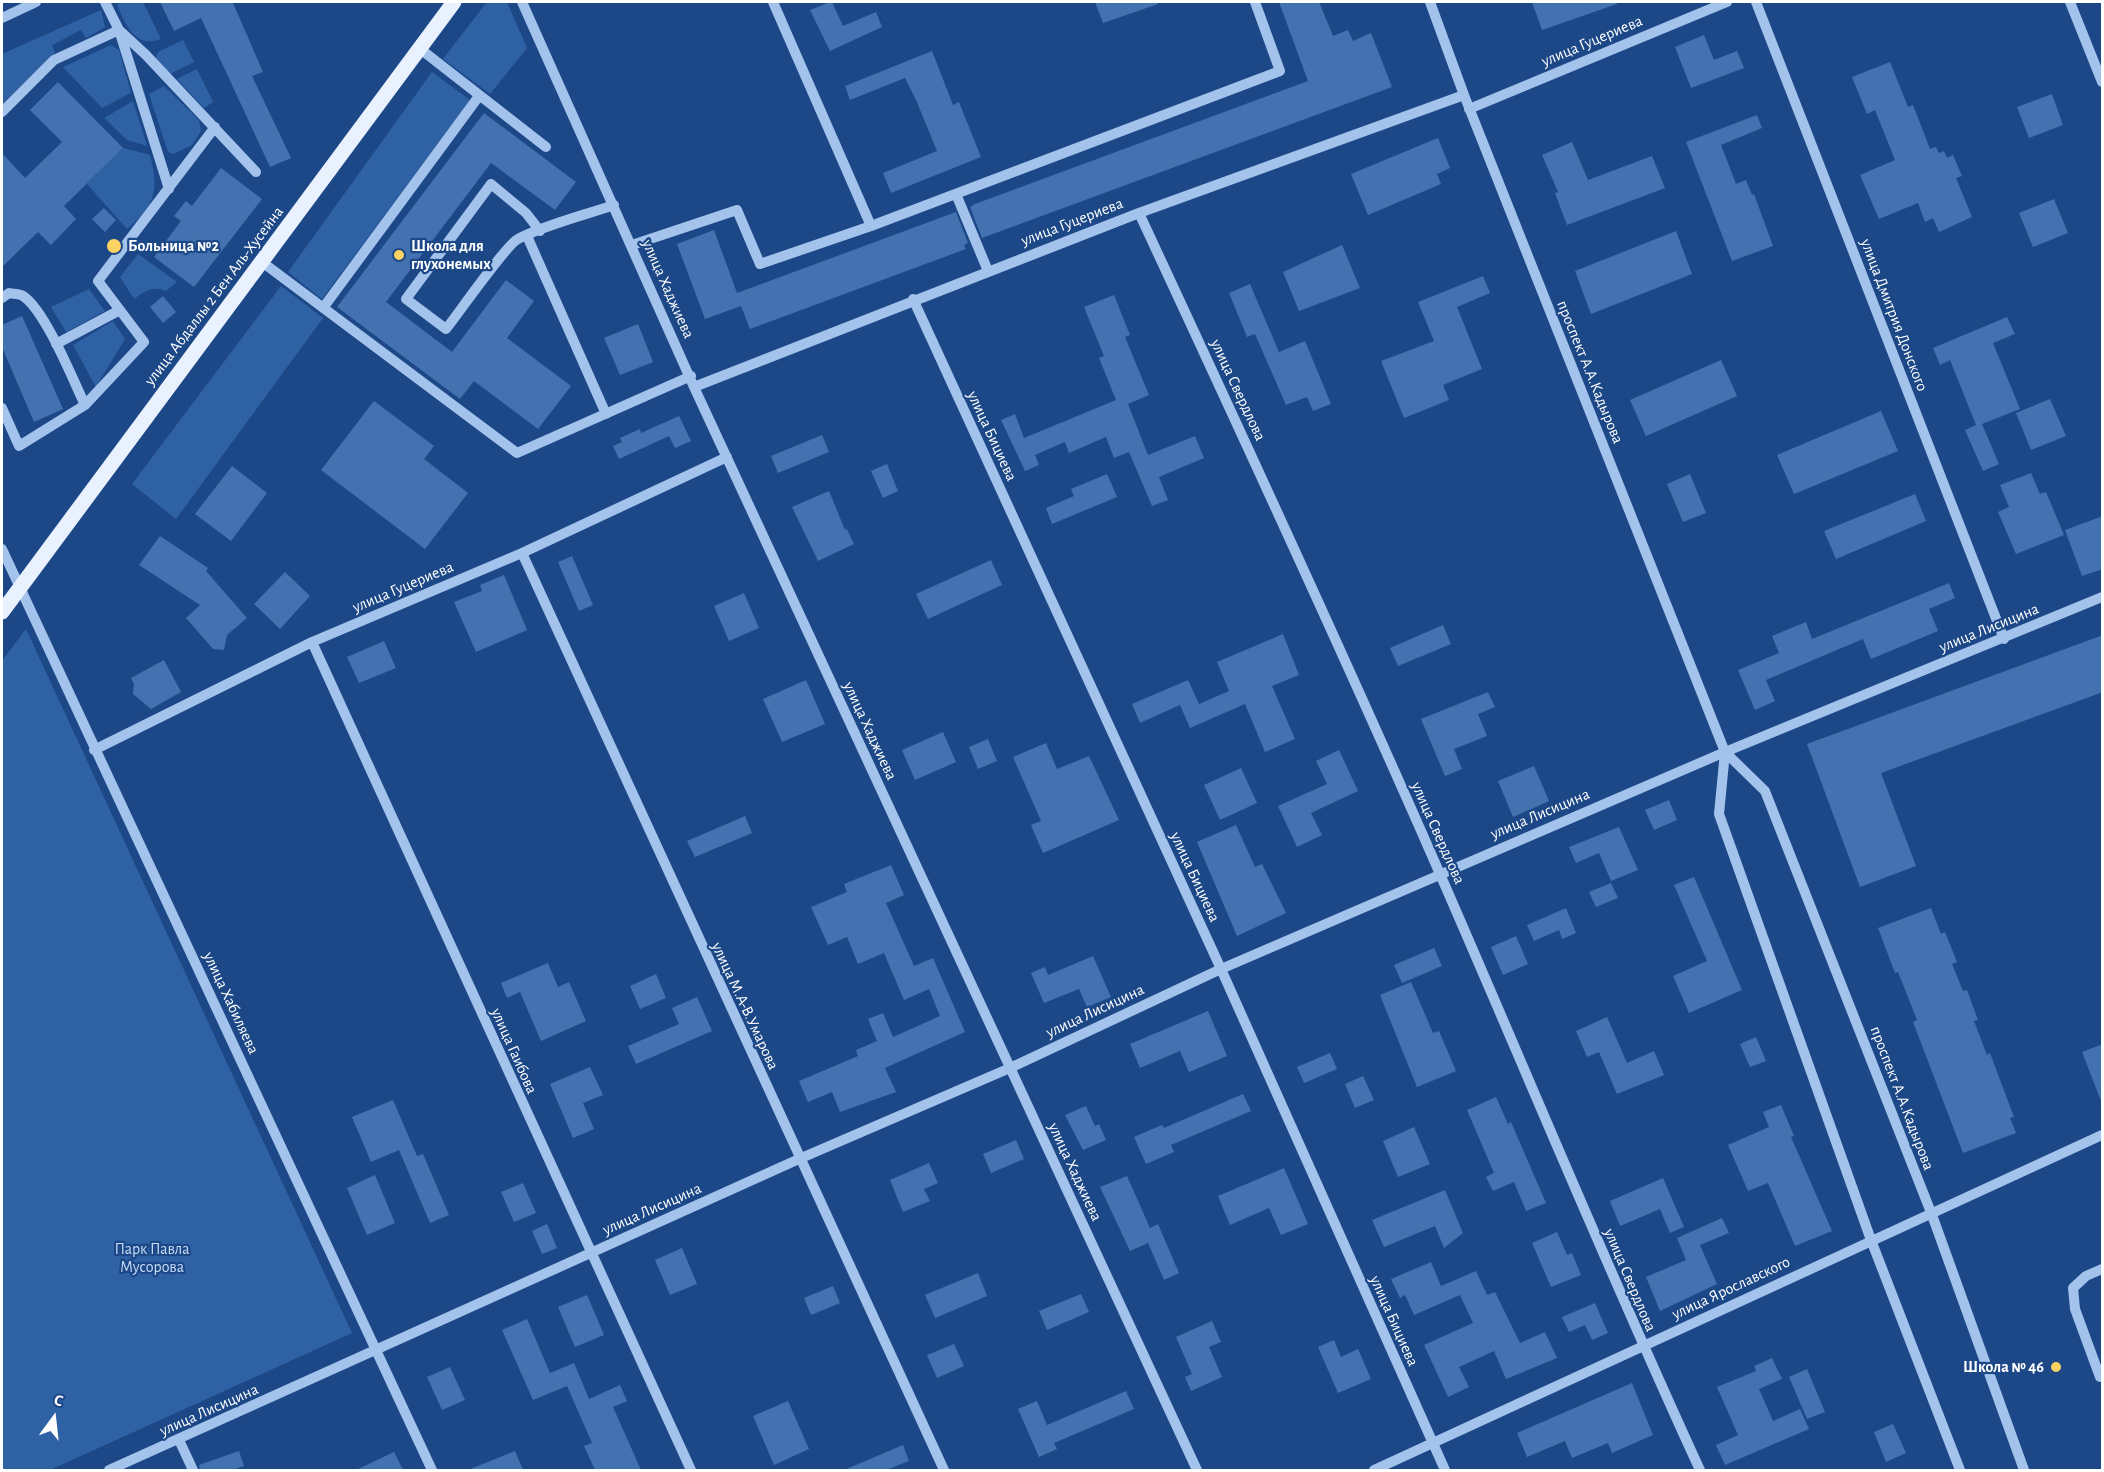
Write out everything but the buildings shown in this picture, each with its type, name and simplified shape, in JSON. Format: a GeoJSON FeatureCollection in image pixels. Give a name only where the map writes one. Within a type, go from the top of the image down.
{"type":"FeatureCollection","features":[{"type":"Feature","properties":{"kind":"main road","name":"улица Абдаллы 2 Бен Аль-Хусейна"},"geometry":{"type":"LineString","coordinates":[[2,612],[454,2]]}},
{"type":"Feature","properties":{"kind":"street"},"geometry":{"type":"LineString","coordinates":[[2,18],[12,6],[36,2]]}},
{"type":"Feature","properties":{"kind":"street"},"geometry":{"type":"LineString","coordinates":[[105,2],[119,30],[169,189]]}},
{"type":"Feature","properties":{"kind":"street","name":"улица Хаджиева"},"geometry":{"type":"LineString","coordinates":[[522,2],[692,382],[1197,1470]]}},
{"type":"Feature","properties":{"kind":"street"},"geometry":{"type":"LineString","coordinates":[[773,2],[871,226]]}},
{"type":"Feature","properties":{"kind":"street"},"geometry":{"type":"LineString","coordinates":[[632,245],[737,210],[760,264],[871,226],[1280,71],[1255,2]]}},
{"type":"Feature","properties":{"kind":"street","name":"проспект А.А.Кадырова"},"geometry":{"type":"LineString","coordinates":[[1431,2],[1469,109],[1725,752],[1765,791],[1932,1215],[2024,1470]]}},
{"type":"Feature","properties":{"kind":"street","name":"улица Гуцериева"},"geometry":{"type":"LineString","coordinates":[[1469,109],[1727,2]]}},
{"type":"Feature","properties":{"kind":"street","name":"улица Дмитрия Донского"},"geometry":{"type":"LineString","coordinates":[[1756,2],[2004,639]]}},
{"type":"Feature","properties":{"kind":"street"},"geometry":{"type":"LineString","coordinates":[[2070,2],[2103,82]]}},
{"type":"Feature","properties":{"kind":"street"},"geometry":{"type":"LineString","coordinates":[[2,112],[54,60],[119,30]]}},
{"type":"Feature","properties":{"kind":"street"},"geometry":{"type":"LineString","coordinates":[[119,30],[146,55],[256,172]]}},
{"type":"Feature","properties":{"kind":"street"},"geometry":{"type":"LineString","coordinates":[[419,48],[546,147]]}},
{"type":"Feature","properties":{"kind":"street","name":"улица Гуцериева"},"geometry":{"type":"LineString","coordinates":[[323,308],[517,453],[606,414],[1139,213],[1464,95]]}},
{"type":"Feature","properties":{"kind":"street"},"geometry":{"type":"LineString","coordinates":[[262,262],[323,308],[479,96]]}},
{"type":"Feature","properties":{"kind":"street"},"geometry":{"type":"LineString","coordinates":[[2,408],[19,446],[85,405],[144,342],[98,281],[215,127]]}},
{"type":"Feature","properties":{"kind":"street"},"geometry":{"type":"LineString","coordinates":[[540,231],[526,213],[491,184],[406,299],[446,329],[516,239],[527,236],[614,205]]}},
{"type":"Feature","properties":{"kind":"street"},"geometry":{"type":"LineString","coordinates":[[956,194],[988,271]]}},
{"type":"Feature","properties":{"kind":"street","name":"улица Свердлова"},"geometry":{"type":"LineString","coordinates":[[1139,213],[1274,502],[1439,873],[1643,1346],[1700,1470]]}},
{"type":"Feature","properties":{"kind":"street"},"geometry":{"type":"LineString","coordinates":[[527,236],[606,414]]}},
{"type":"Feature","properties":{"kind":"street"},"geometry":{"type":"LineString","coordinates":[[2,298],[9,293],[23,296],[56,344],[85,405]]}},
{"type":"Feature","properties":{"kind":"street","name":"улица Бициева"},"geometry":{"type":"LineString","coordinates":[[913,299],[1221,969],[1445,1470]]}},
{"type":"Feature","properties":{"kind":"street"},"geometry":{"type":"LineString","coordinates":[[56,344],[120,310]]}},
{"type":"Feature","properties":{"kind":"street","name":"улица Гуцериева"},"geometry":{"type":"LineString","coordinates":[[94,750],[312,642],[522,553],[727,457]]}},
{"type":"Feature","properties":{"kind":"street","name":"улица Хабиляева"},"geometry":{"type":"LineString","coordinates":[[2,549],[432,1470]]}},
{"type":"Feature","properties":{"kind":"street","name":"улица М.А-В.Умарова"},"geometry":{"type":"LineString","coordinates":[[522,553],[799,1160],[944,1470]]}},
{"type":"Feature","properties":{"kind":"street","name":"улица Лисицина"},"geometry":{"type":"LineString","coordinates":[[109,1470],[799,1160],[1010,1068],[1221,969],[1439,873],[1725,752],[2103,597]]}},
{"type":"Feature","properties":{"kind":"street","name":"улица Гаибова"},"geometry":{"type":"LineString","coordinates":[[312,642],[590,1254],[691,1470]]}},
{"type":"Feature","properties":{"kind":"street","name":"проспект А.А.Кадырова"},"geometry":{"type":"LineString","coordinates":[[1725,752],[1719,814],[1871,1240],[1960,1470]]}},
{"type":"Feature","properties":{"kind":"street","name":"улица Ярославского"},"geometry":{"type":"LineString","coordinates":[[1374,1470],[2103,1135]]}},
{"type":"Feature","properties":{"kind":"street"},"geometry":{"type":"LineString","coordinates":[[2100,1377],[2075,1309],[2073,1288],[2086,1276],[2103,1269]]}},
{"type":"Feature","properties":{"kind":"street"},"geometry":{"type":"LineString","coordinates":[[179,1440],[193,1470]]}},
{"type":"Feature","properties":{"kind":"green space"},"geometry":{"type":"Polygon","coordinates":[[[124,2],[143,2],[161,39],[144,41],[133,33],[117,5],[124,2]]]}},
{"type":"Feature","properties":{"kind":"green space"},"geometry":{"type":"Polygon","coordinates":[[[487,2],[507,2],[527,48],[490,94],[443,59],[487,2]]]}},
{"type":"Feature","properties":{"kind":"green space"},"geometry":{"type":"Polygon","coordinates":[[[101,10],[105,27],[86,38],[81,30],[52,45],[55,53],[2,104],[2,54],[101,10]]]}},
{"type":"Feature","properties":{"kind":"green space"},"geometry":{"type":"Polygon","coordinates":[[[183,40],[194,62],[170,74],[156,58],[158,52],[183,40]]]}},
{"type":"Feature","properties":{"kind":"green space"},"geometry":{"type":"Polygon","coordinates":[[[111,45],[119,50],[131,93],[102,108],[63,67],[111,45]]]}},
{"type":"Feature","properties":{"kind":"green space"},"geometry":{"type":"Polygon","coordinates":[[[197,69],[213,102],[204,108],[177,79],[197,69]]]}},
{"type":"Feature","properties":{"kind":"green space"},"geometry":{"type":"Polygon","coordinates":[[[432,72],[470,100],[322,299],[288,272],[432,72]]]}},
{"type":"Feature","properties":{"kind":"green space"},"geometry":{"type":"Polygon","coordinates":[[[164,86],[199,120],[201,131],[192,145],[173,154],[168,152],[149,94],[164,86]]]}},
{"type":"Feature","properties":{"kind":"green space"},"geometry":{"type":"Polygon","coordinates":[[[133,101],[147,146],[127,140],[104,118],[133,101]]]}},
{"type":"Feature","properties":{"kind":"green space"},"geometry":{"type":"Polygon","coordinates":[[[123,148],[150,155],[154,178],[153,196],[149,204],[137,221],[127,229],[87,184],[123,148]]]}},
{"type":"Feature","properties":{"kind":"green space"},"geometry":{"type":"Polygon","coordinates":[[[138,254],[177,282],[166,291],[150,290],[134,299],[120,277],[138,254]]]}},
{"type":"Feature","properties":{"kind":"green space"},"geometry":{"type":"Polygon","coordinates":[[[281,286],[323,318],[176,519],[132,484],[281,286]]]}},
{"type":"Feature","properties":{"kind":"green space"},"geometry":{"type":"Polygon","coordinates":[[[89,289],[105,311],[66,332],[51,307],[89,289]]]}},
{"type":"Feature","properties":{"kind":"green space"},"geometry":{"type":"Polygon","coordinates":[[[113,321],[125,339],[96,387],[73,345],[113,321]]]}},
{"type":"Feature","properties":{"kind":"green space","name":"Парк Павла Мусорова"},"geometry":{"type":"Polygon","coordinates":[[[26,629],[352,1333],[50,1470],[2,1470],[2,661],[26,629]]]}},
{"type":"Feature","properties":{"kind":"place","name":"Больница №2"},"geometry":{"type":"Point","coordinates":[114,246]}},
{"type":"Feature","properties":{"kind":"place","name":"Школа для глухонемых"},"geometry":{"type":"Point","coordinates":[399,255]}},
{"type":"Feature","properties":{"kind":"place","name":"Школа № 46"},"geometry":{"type":"Point","coordinates":[2056,1367]}}]}
